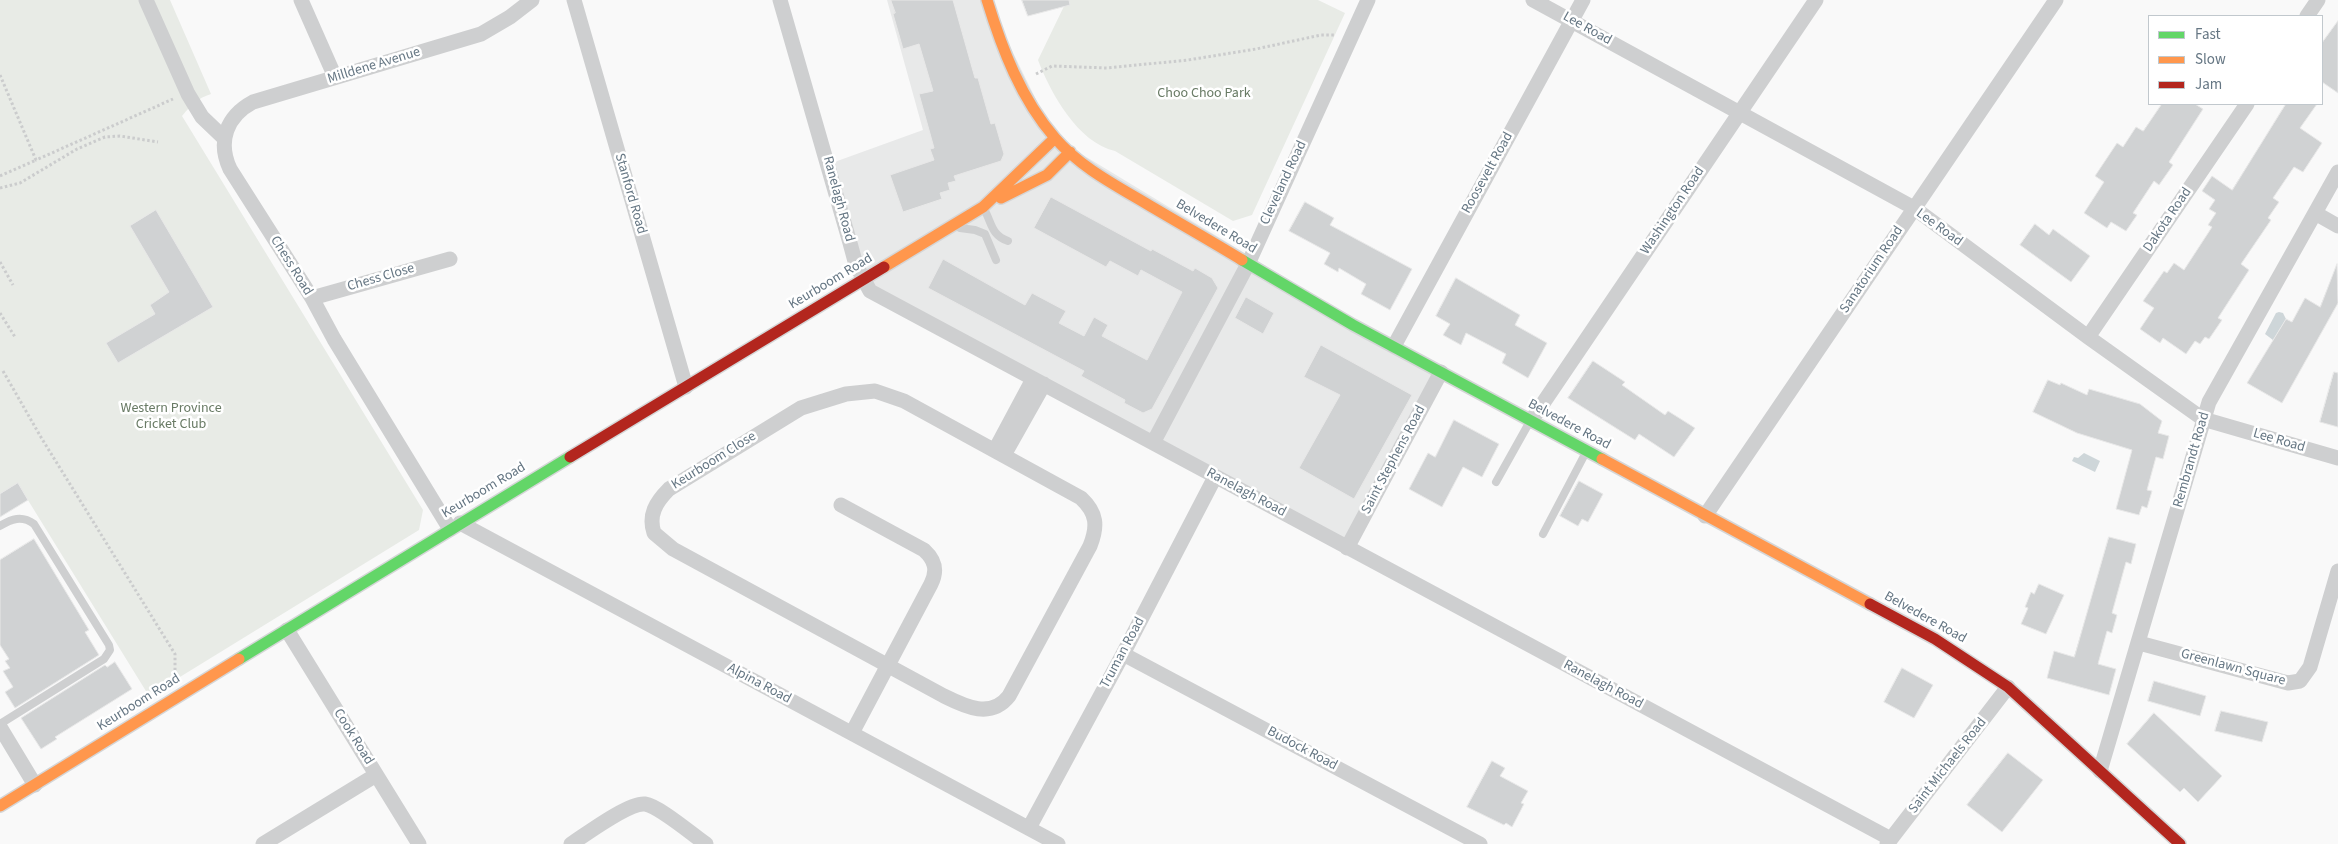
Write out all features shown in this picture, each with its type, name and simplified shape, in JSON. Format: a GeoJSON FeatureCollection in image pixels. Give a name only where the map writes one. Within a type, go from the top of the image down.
{"type":"FeatureCollection","features":[{"type":"Feature","properties":{"kind":"main road","name":"Belvedere Road"},"geometry":{"type":"LineString","coordinates":[[987,0],[998,36],[1014,73],[1032,106],[1056,138],[1070,152],[1116,186],[1248,264],[1441,372],[1935,639],[2008,687],[2180,844]]}},
{"type":"Feature","properties":{"kind":"main road","name":"Keurboom Road"},"geometry":{"type":"LineString","coordinates":[[984,206],[1056,138]]}},
{"type":"Feature","properties":{"kind":"main road","name":"Keurboom Road"},"geometry":{"type":"LineString","coordinates":[[0,806],[455,526],[943,230],[984,206],[1047,175],[1070,152]]}},
{"type":"Feature","properties":{"kind":"street"},"geometry":{"type":"LineString","coordinates":[[146,0],[193,103],[202,117],[224,138]]}},
{"type":"Feature","properties":{"kind":"street"},"geometry":{"type":"LineString","coordinates":[[301,0],[335,78]]}},
{"type":"Feature","properties":{"kind":"street","name":"Milldene Avenue"},"geometry":{"type":"LineString","coordinates":[[224,138],[229,123],[247,105],[481,34],[510,18],[532,0]]}},
{"type":"Feature","properties":{"kind":"street","name":"Stanford Road"},"geometry":{"type":"LineString","coordinates":[[574,0],[686,387]]}},
{"type":"Feature","properties":{"kind":"street","name":"Ranelagh Road"},"geometry":{"type":"LineString","coordinates":[[780,0],[850,243],[863,279],[870,291],[1889,841]]}},
{"type":"Feature","properties":{"kind":"street","name":"Cleveland Road"},"geometry":{"type":"LineString","coordinates":[[1153,443],[1248,264],[1368,0]]}},
{"type":"Feature","properties":{"kind":"street","name":"Lee Road"},"geometry":{"type":"LineString","coordinates":[[1533,0],[1914,208],[2088,337],[2203,419],[2338,458]]}},
{"type":"Feature","properties":{"kind":"street","name":"Roosevelt Road"},"geometry":{"type":"LineString","coordinates":[[1394,346],[1583,0]]}},
{"type":"Feature","properties":{"kind":"street","name":"Washington Road"},"geometry":{"type":"LineString","coordinates":[[1530,421],[1816,0]]}},
{"type":"Feature","properties":{"kind":"street","name":"Sanatorium Road"},"geometry":{"type":"LineString","coordinates":[[1705,516],[2056,0]]}},
{"type":"Feature","properties":{"kind":"street"},"geometry":{"type":"LineString","coordinates":[[2308,15],[2318,0]]}},
{"type":"Feature","properties":{"kind":"street","name":"Dakota Road"},"geometry":{"type":"LineString","coordinates":[[2088,337],[2246,105]]}},
{"type":"Feature","properties":{"kind":"street","name":"Chess Road"},"geometry":{"type":"LineString","coordinates":[[224,138],[225,156],[230,169],[312,298],[334,339],[455,526]]}},
{"type":"Feature","properties":{"kind":"street","name":"Rembrandt Road"},"geometry":{"type":"LineString","coordinates":[[2100,771],[2203,419],[2212,396],[2338,172]]}},
{"type":"Feature","properties":{"kind":"street"},"geometry":{"type":"LineString","coordinates":[[2316,213],[2338,226]]}},
{"type":"Feature","properties":{"kind":"street","name":"Chess Close"},"geometry":{"type":"LineString","coordinates":[[312,298],[450,259]]}},
{"type":"Feature","properties":{"kind":"street","name":"Saint Stephens Road"},"geometry":{"type":"LineString","coordinates":[[1347,548],[1441,372]]}},
{"type":"Feature","properties":{"kind":"street"},"geometry":{"type":"LineString","coordinates":[[1000,452],[1038,382]]}},
{"type":"Feature","properties":{"kind":"street","name":"Keurboom Close"},"geometry":{"type":"LineString","coordinates":[[875,391],[886,393],[1000,452],[1081,498],[1091,508],[1096,518],[1096,528],[1090,546],[1009,696],[996,708],[980,709],[970,707],[944,696],[673,550],[654,533],[652,515],[657,503],[669,489],[780,419],[801,408],[846,394],[875,391]]}},
{"type":"Feature","properties":{"kind":"street","name":"Truman Road"},"geometry":{"type":"LineString","coordinates":[[1029,828],[1123,654],[1215,477]]}},
{"type":"Feature","properties":{"kind":"street"},"geometry":{"type":"LineString","coordinates":[[841,505],[924,550],[931,556],[935,566],[934,578],[852,733]]}},
{"type":"Feature","properties":{"kind":"street","name":"Alpina Road"},"geometry":{"type":"LineString","coordinates":[[455,526],[852,733],[1058,844]]}},
{"type":"Feature","properties":{"kind":"street","name":"Greenlawn Square"},"geometry":{"type":"LineString","coordinates":[[2139,643],[2288,683],[2300,681],[2310,667],[2338,571]]}},
{"type":"Feature","properties":{"kind":"street","name":"Cook Road"},"geometry":{"type":"LineString","coordinates":[[287,630],[419,844]]}},
{"type":"Feature","properties":{"kind":"street","name":"Budock Road"},"geometry":{"type":"LineString","coordinates":[[1123,654],[1480,844]]}},
{"type":"Feature","properties":{"kind":"street","name":"Saint Michaels Road"},"geometry":{"type":"LineString","coordinates":[[1889,841],[2008,687]]}},
{"type":"Feature","properties":{"kind":"street"},"geometry":{"type":"LineString","coordinates":[[0,725],[35,785]]}},
{"type":"Feature","properties":{"kind":"street"},"geometry":{"type":"LineString","coordinates":[[263,844],[376,775]]}},
{"type":"Feature","properties":{"kind":"street"},"geometry":{"type":"LineString","coordinates":[[571,844],[634,806],[645,804],[706,844]]}},
{"type":"Feature","properties":{"kind":"lane"},"geometry":{"type":"LineString","coordinates":[[984,206],[993,232],[1008,241]]}},
{"type":"Feature","properties":{"kind":"lane"},"geometry":{"type":"LineString","coordinates":[[943,230],[968,228],[985,234],[996,260]]}},
{"type":"Feature","properties":{"kind":"lane"},"geometry":{"type":"LineString","coordinates":[[1496,482],[1530,421]]}},
{"type":"Feature","properties":{"kind":"lane"},"geometry":{"type":"LineString","coordinates":[[1543,534],[1586,452]]}},
{"type":"Feature","properties":{"kind":"lane"},"geometry":{"type":"LineString","coordinates":[[0,526],[12,519],[20,518],[31,521],[109,645],[109,653],[102,660],[0,725]]}},
{"type":"Feature","properties":{"kind":"path"},"geometry":{"type":"LineString","coordinates":[[1036,74],[1052,66],[1107,68],[1148,65],[1218,56],[1321,35],[1338,35]]}},
{"type":"Feature","properties":{"kind":"path"},"geometry":{"type":"LineString","coordinates":[[0,75],[36,160]]}},
{"type":"Feature","properties":{"kind":"path"},"geometry":{"type":"LineString","coordinates":[[0,176],[172,99],[193,103]]}},
{"type":"Feature","properties":{"kind":"path"},"geometry":{"type":"LineString","coordinates":[[0,188],[20,183],[77,149],[105,138],[120,136],[158,142]]}},
{"type":"Feature","properties":{"kind":"path"},"geometry":{"type":"LineString","coordinates":[[0,263],[13,286]]}},
{"type":"Feature","properties":{"kind":"path"},"geometry":{"type":"LineString","coordinates":[[0,313],[15,337]]}},
{"type":"Feature","properties":{"kind":"path"},"geometry":{"type":"LineString","coordinates":[[3,371],[42,439],[175,654],[175,677],[172,681]]}},
{"type":"Feature","properties":{"kind":"shaded area"},"geometry":{"type":"Polygon","coordinates":[[[887,0],[987,0],[1055,138],[1441,372],[1347,548],[870,291],[829,164],[923,130],[887,0]]]}},
{"type":"Feature","properties":{"kind":"shaded area"},"geometry":{"type":"Polygon","coordinates":[[[2276,313],[2283,313],[2286,319],[2273,340],[2265,334],[2276,313]]]}},
{"type":"Feature","properties":{"kind":"shaded area"},"geometry":{"type":"Polygon","coordinates":[[[2084,453],[2100,461],[2095,472],[2072,461],[2074,457],[2078,458],[2084,453]]]}},
{"type":"Feature","properties":{"kind":"green space","name":"Western Province Cricket Club"},"geometry":{"type":"Polygon","coordinates":[[[0,0],[170,0],[211,94],[195,102],[182,116],[423,510],[419,530],[149,696],[18,484],[0,494],[0,0]]]}},
{"type":"Feature","properties":{"kind":"green space","name":"Choo Choo Park"},"geometry":{"type":"Polygon","coordinates":[[[1067,0],[1318,0],[1345,13],[1252,215],[1233,221],[1115,151],[1089,138],[1067,115],[1050,87],[1038,60],[1067,0]]]}},
{"type":"Feature","properties":{"kind":"building"},"geometry":{"type":"Polygon","coordinates":[[[891,0],[953,0],[975,78],[978,78],[991,124],[995,123],[1004,154],[1001,161],[954,176],[956,181],[948,183],[950,190],[940,193],[942,199],[903,212],[890,175],[934,160],[930,149],[934,148],[919,94],[933,91],[919,44],[903,49],[891,0]]]}},
{"type":"Feature","properties":{"kind":"building"},"geometry":{"type":"Polygon","coordinates":[[[1022,0],[1069,0],[1070,5],[1028,16],[1022,0]]]}},
{"type":"Feature","properties":{"kind":"building"},"geometry":{"type":"Polygon","coordinates":[[[2338,21],[2338,93],[2323,83],[2323,42],[2338,21]]]}},
{"type":"Feature","properties":{"kind":"building"},"geometry":{"type":"Polygon","coordinates":[[[2161,105],[2197,105],[2203,109],[2169,162],[2173,165],[2159,185],[2154,181],[2133,213],[2137,215],[2126,231],[2111,222],[2107,228],[2084,213],[2104,182],[2095,176],[2117,143],[2123,147],[2136,127],[2143,131],[2161,105]]]}},
{"type":"Feature","properties":{"kind":"building"},"geometry":{"type":"Polygon","coordinates":[[[2285,105],[2316,105],[2300,128],[2322,143],[2303,172],[2294,167],[2273,198],[2279,202],[2268,218],[2271,220],[2241,264],[2249,270],[2218,318],[2222,320],[2209,339],[2205,337],[2200,344],[2195,341],[2186,354],[2163,338],[2160,343],[2140,329],[2154,308],[2143,301],[2164,271],[2167,273],[2174,263],[2184,270],[2212,227],[2208,225],[2216,213],[2209,209],[2215,200],[2202,191],[2212,176],[2232,190],[2285,105]]]}},
{"type":"Feature","properties":{"kind":"building"},"geometry":{"type":"Polygon","coordinates":[[[1051,197],[1151,251],[1152,249],[1193,271],[1195,268],[1212,278],[1218,288],[1152,409],[1143,413],[1124,403],[1125,400],[1081,376],[1084,371],[928,288],[943,259],[1025,305],[1032,293],[1066,311],[1059,323],[1084,336],[1094,317],[1108,325],[1102,336],[1147,360],[1182,292],[1141,270],[1138,276],[1110,261],[1106,267],[1034,228],[1051,197]]]}},
{"type":"Feature","properties":{"kind":"building"},"geometry":{"type":"Polygon","coordinates":[[[1305,202],[1334,218],[1330,225],[1412,269],[1390,310],[1361,294],[1366,284],[1339,268],[1338,272],[1324,264],[1330,253],[1289,231],[1305,202]]]}},
{"type":"Feature","properties":{"kind":"building"},"geometry":{"type":"Polygon","coordinates":[[[156,210],[213,307],[118,363],[106,343],[155,314],[150,305],[169,292],[130,226],[156,210]]]}},
{"type":"Feature","properties":{"kind":"building"},"geometry":{"type":"Polygon","coordinates":[[[2035,224],[2049,235],[2053,229],[2090,256],[2071,282],[2020,245],[2035,224]]]}},
{"type":"Feature","properties":{"kind":"building"},"geometry":{"type":"Polygon","coordinates":[[[2337,264],[2338,303],[2282,403],[2247,383],[2286,319],[2292,322],[2305,298],[2320,307],[2337,264]]]}},
{"type":"Feature","properties":{"kind":"building"},"geometry":{"type":"Polygon","coordinates":[[[1456,278],[1520,315],[1515,325],[1547,343],[1528,378],[1502,363],[1506,354],[1466,333],[1461,345],[1443,335],[1450,324],[1436,316],[1456,278]]]}},
{"type":"Feature","properties":{"kind":"building"},"geometry":{"type":"Polygon","coordinates":[[[1246,297],[1274,313],[1263,334],[1235,318],[1246,297]]]}},
{"type":"Feature","properties":{"kind":"building"},"geometry":{"type":"Polygon","coordinates":[[[1321,345],[1412,395],[1354,499],[1299,468],[1340,395],[1304,377],[1321,345]]]}},
{"type":"Feature","properties":{"kind":"building"},"geometry":{"type":"Polygon","coordinates":[[[1593,361],[1625,382],[1622,385],[1665,415],[1668,411],[1695,428],[1674,457],[1639,434],[1635,440],[1568,398],[1593,361]]]}},
{"type":"Feature","properties":{"kind":"building"},"geometry":{"type":"Polygon","coordinates":[[[2334,372],[2338,373],[2338,427],[2320,422],[2334,372]]]}},
{"type":"Feature","properties":{"kind":"building"},"geometry":{"type":"Polygon","coordinates":[[[2048,380],[2060,385],[2061,383],[2087,395],[2089,389],[2140,404],[2162,421],[2158,433],[2169,436],[2163,459],[2156,457],[2147,490],[2152,491],[2147,508],[2142,506],[2139,515],[2116,509],[2132,450],[2077,433],[2033,412],[2048,380]]]}},
{"type":"Feature","properties":{"kind":"building"},"geometry":{"type":"Polygon","coordinates":[[[1454,420],[1499,444],[1482,477],[1463,467],[1442,507],[1409,489],[1428,453],[1435,457],[1454,420]]]}},
{"type":"Feature","properties":{"kind":"building"},"geometry":{"type":"Polygon","coordinates":[[[1579,481],[1603,494],[1588,522],[1582,519],[1578,526],[1560,516],[1579,481]]]}},
{"type":"Feature","properties":{"kind":"building"},"geometry":{"type":"Polygon","coordinates":[[[18,483],[28,500],[0,517],[0,494],[18,483]]]}},
{"type":"Feature","properties":{"kind":"building"},"geometry":{"type":"Polygon","coordinates":[[[2109,537],[2136,544],[2131,564],[2126,562],[2112,613],[2117,615],[2112,633],[2107,631],[2098,664],[2116,669],[2109,695],[2047,678],[2054,651],[2074,657],[2109,537]]]}},
{"type":"Feature","properties":{"kind":"building"},"geometry":{"type":"Polygon","coordinates":[[[34,539],[89,630],[85,632],[99,655],[15,708],[5,692],[13,687],[3,671],[10,668],[5,661],[9,659],[0,645],[0,560],[34,539]]]}},
{"type":"Feature","properties":{"kind":"building"},"geometry":{"type":"Polygon","coordinates":[[[2039,584],[2064,595],[2046,634],[2021,624],[2028,608],[2025,607],[2031,592],[2034,594],[2039,584]]]}},
{"type":"Feature","properties":{"kind":"building"},"geometry":{"type":"Polygon","coordinates":[[[115,662],[132,689],[55,737],[57,739],[41,749],[21,718],[105,665],[107,667],[115,662]]]}},
{"type":"Feature","properties":{"kind":"building"},"geometry":{"type":"Polygon","coordinates":[[[1902,668],[1933,685],[1914,718],[1884,702],[1902,668]]]}},
{"type":"Feature","properties":{"kind":"building"},"geometry":{"type":"Polygon","coordinates":[[[2154,681],[2206,696],[2200,716],[2148,701],[2154,681]]]}},
{"type":"Feature","properties":{"kind":"building"},"geometry":{"type":"Polygon","coordinates":[[[2221,711],[2268,722],[2262,742],[2215,731],[2221,711]]]}},
{"type":"Feature","properties":{"kind":"building"},"geometry":{"type":"Polygon","coordinates":[[[2154,713],[2222,776],[2198,802],[2184,788],[2180,792],[2127,744],[2154,713]]]}},
{"type":"Feature","properties":{"kind":"building"},"geometry":{"type":"Polygon","coordinates":[[[2008,753],[2043,780],[2002,832],[1967,805],[2008,753]]]}},
{"type":"Feature","properties":{"kind":"building"},"geometry":{"type":"Polygon","coordinates":[[[1492,761],[1505,768],[1500,776],[1528,791],[1521,803],[1524,804],[1512,827],[1467,807],[1492,761]]]}},
{"type":"Feature","properties":{"kind":"traffic: fast"},"geometry":{"type":"LineString","coordinates":[[1242,260],[1353,325],[1602,459]]}},
{"type":"Feature","properties":{"kind":"traffic: fast"},"geometry":{"type":"LineString","coordinates":[[239,659],[570,457]]}},
{"type":"Feature","properties":{"kind":"traffic: slow"},"geometry":{"type":"LineString","coordinates":[[987,0],[999,37],[1022,90],[1055,138],[1087,167],[1242,260]]}},
{"type":"Feature","properties":{"kind":"traffic: slow"},"geometry":{"type":"LineString","coordinates":[[884,267],[983,207],[1055,138]]}},
{"type":"Feature","properties":{"kind":"traffic: slow"},"geometry":{"type":"LineString","coordinates":[[1001,198],[1047,175],[1070,152]]}},
{"type":"Feature","properties":{"kind":"traffic: slow"},"geometry":{"type":"LineString","coordinates":[[1602,459],[1870,604]]}},
{"type":"Feature","properties":{"kind":"traffic: slow"},"geometry":{"type":"LineString","coordinates":[[0,806],[239,659]]}},
{"type":"Feature","properties":{"kind":"traffic: jam"},"geometry":{"type":"LineString","coordinates":[[570,457],[884,267]]}},
{"type":"Feature","properties":{"kind":"traffic: jam"},"geometry":{"type":"LineString","coordinates":[[1870,604],[1935,639],[2008,687],[2180,844]]}}]}
